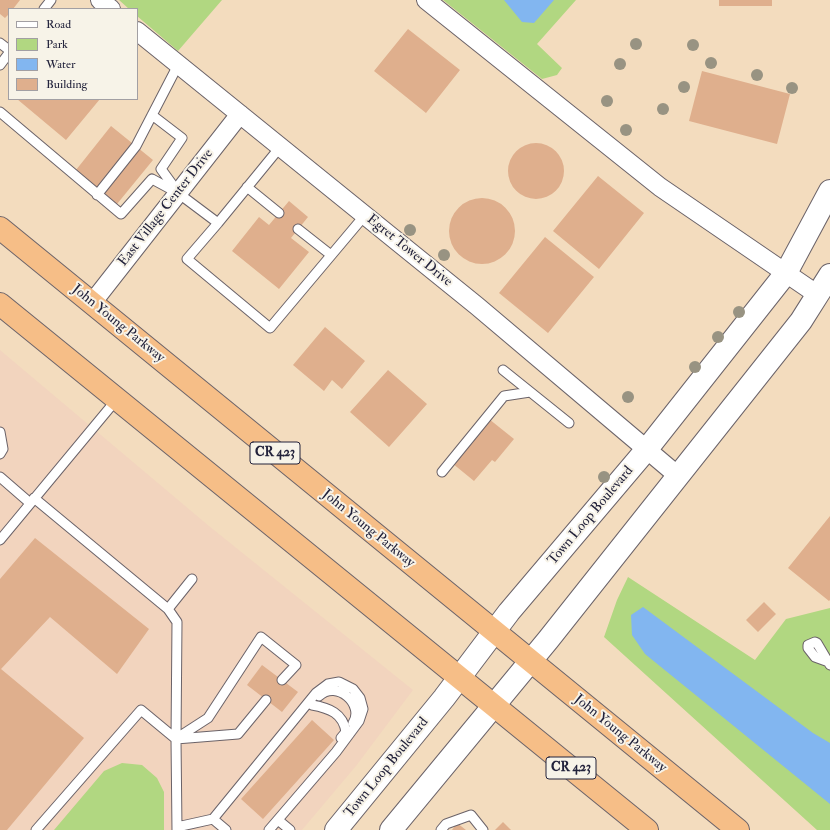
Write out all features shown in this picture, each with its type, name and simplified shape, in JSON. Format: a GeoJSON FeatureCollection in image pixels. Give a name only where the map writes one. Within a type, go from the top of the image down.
{"type":"FeatureCollection","features":[{"type":"Feature","properties":{"kind":"highway","name":"John Young Parkway"},"geometry":{"type":"LineString","coordinates":[[0,228],[738,830]]}},
{"type":"Feature","properties":{"kind":"highway","name":"CR 423"},"geometry":{"type":"LineString","coordinates":[[0,304],[647,830]]}},
{"type":"Feature","properties":{"kind":"street"},"geometry":{"type":"LineString","coordinates":[[100,0],[110,8]]}},
{"type":"Feature","properties":{"kind":"street"},"geometry":{"type":"LineString","coordinates":[[426,0],[660,187],[818,295]]}},
{"type":"Feature","properties":{"kind":"street","name":"Egret Tower Drive"},"geometry":{"type":"LineString","coordinates":[[138,32],[477,306],[677,475]]}},
{"type":"Feature","properties":{"kind":"street","name":"East Village Center Drive"},"geometry":{"type":"LineString","coordinates":[[92,303],[240,114]]}},
{"type":"Feature","properties":{"kind":"street","name":"Town Loop Boulevard"},"geometry":{"type":"LineString","coordinates":[[336,830],[459,678],[494,632],[647,449],[786,273],[830,191]]}},
{"type":"Feature","properties":{"kind":"street"},"geometry":{"type":"LineString","coordinates":[[398,828],[677,475],[801,321],[830,275]]}},
{"type":"Feature","properties":{"kind":"lane"},"geometry":{"type":"LineString","coordinates":[[45,8],[51,0]]}},
{"type":"Feature","properties":{"kind":"lane"},"geometry":{"type":"LineString","coordinates":[[0,43],[8,51]]}},
{"type":"Feature","properties":{"kind":"lane"},"geometry":{"type":"LineString","coordinates":[[0,65],[8,53]]}},
{"type":"Feature","properties":{"kind":"lane"},"geometry":{"type":"LineString","coordinates":[[97,195],[136,146],[178,65]]}},
{"type":"Feature","properties":{"kind":"lane"},"geometry":{"type":"LineString","coordinates":[[0,112],[121,214],[152,179],[178,193],[218,223]]}},
{"type":"Feature","properties":{"kind":"lane"},"geometry":{"type":"LineString","coordinates":[[152,115],[182,138],[161,169],[178,193]]}},
{"type":"Feature","properties":{"kind":"lane"},"geometry":{"type":"LineString","coordinates":[[281,146],[187,259],[270,328],[365,215]]}},
{"type":"Feature","properties":{"kind":"lane"},"geometry":{"type":"LineString","coordinates":[[247,187],[279,213]]}},
{"type":"Feature","properties":{"kind":"lane"},"geometry":{"type":"LineString","coordinates":[[298,229],[331,255]]}},
{"type":"Feature","properties":{"kind":"lane"},"geometry":{"type":"LineString","coordinates":[[503,370],[568,423]]}},
{"type":"Feature","properties":{"kind":"lane"},"geometry":{"type":"LineString","coordinates":[[442,472],[504,396],[530,392]]}},
{"type":"Feature","properties":{"kind":"lane"},"geometry":{"type":"LineString","coordinates":[[0,540],[117,399]]}},
{"type":"Feature","properties":{"kind":"lane"},"geometry":{"type":"LineString","coordinates":[[0,432],[3,449],[0,454]]}},
{"type":"Feature","properties":{"kind":"lane"},"geometry":{"type":"LineString","coordinates":[[0,477],[168,609],[177,622],[177,828],[213,819],[316,693],[328,684],[339,682],[353,688],[360,698],[363,709],[359,722],[336,752],[269,830]]}},
{"type":"Feature","properties":{"kind":"lane"},"geometry":{"type":"LineString","coordinates":[[168,609],[192,580]]}},
{"type":"Feature","properties":{"kind":"lane"},"geometry":{"type":"LineString","coordinates":[[176,739],[208,718],[261,637],[296,665],[282,680]]}},
{"type":"Feature","properties":{"kind":"lane"},"geometry":{"type":"LineString","coordinates":[[248,776],[255,774],[321,694],[331,690],[343,692],[348,697],[356,711],[356,718],[336,744],[336,752]]}},
{"type":"Feature","properties":{"kind":"lane"},"geometry":{"type":"LineString","coordinates":[[36,830],[141,710],[176,739],[238,734],[266,700]]}},
{"type":"Feature","properties":{"kind":"lane"},"geometry":{"type":"LineString","coordinates":[[312,705],[329,708],[339,715],[345,724],[346,732]]}},
{"type":"Feature","properties":{"kind":"lane"},"geometry":{"type":"LineString","coordinates":[[441,830],[446,824],[472,815],[483,830]]}},
{"type":"Feature","properties":{"kind":"lane"},"geometry":{"type":"LineString","coordinates":[[213,819],[226,830]]}},
{"type":"Feature","properties":{"kind":"lane"},"geometry":{"type":"LineString","coordinates":[[278,820],[290,830]]}},
{"type":"Feature","properties":{"kind":"shaded area"},"geometry":{"type":"Polygon","coordinates":[[[0,350],[209,526],[413,690],[356,766],[302,830],[0,830],[0,350]]]}},
{"type":"Feature","properties":{"kind":"green space"},"geometry":{"type":"Polygon","coordinates":[[[119,0],[222,0],[178,51],[138,17],[138,8],[128,8],[119,0]]]}},
{"type":"Feature","properties":{"kind":"green space"},"geometry":{"type":"Polygon","coordinates":[[[443,0],[576,0],[537,44],[562,68],[557,75],[542,79],[443,0]]]}},
{"type":"Feature","properties":{"kind":"green space"},"geometry":{"type":"Polygon","coordinates":[[[628,577],[755,660],[786,619],[830,608],[830,830],[817,830],[604,637],[617,600],[628,577]]]}},
{"type":"Feature","properties":{"kind":"green space"},"geometry":{"type":"Polygon","coordinates":[[[122,763],[142,765],[157,778],[164,792],[164,830],[54,830],[104,771],[122,763]]]}},
{"type":"Feature","properties":{"kind":"water"},"geometry":{"type":"Polygon","coordinates":[[[504,0],[554,0],[534,23],[522,22],[504,0]]]}},
{"type":"Feature","properties":{"kind":"water"},"geometry":{"type":"Polygon","coordinates":[[[643,607],[813,733],[830,743],[830,804],[645,654],[632,635],[631,615],[643,607]]]}},
{"type":"Feature","properties":{"kind":"building"},"geometry":{"type":"Polygon","coordinates":[[[0,0],[20,0],[14,8],[8,8],[8,15],[5,18],[0,14],[0,0]]]}},
{"type":"Feature","properties":{"kind":"building"},"geometry":{"type":"Polygon","coordinates":[[[719,0],[772,0],[772,6],[719,6],[719,0]]]}},
{"type":"Feature","properties":{"kind":"building"},"geometry":{"type":"Polygon","coordinates":[[[408,29],[460,70],[426,113],[374,71],[408,29]]]}},
{"type":"Feature","properties":{"kind":"building"},"geometry":{"type":"Polygon","coordinates":[[[702,71],[790,94],[777,144],[689,121],[702,71]]]}},
{"type":"Feature","properties":{"kind":"building"},"geometry":{"type":"Polygon","coordinates":[[[18,100],[99,100],[66,140],[18,100]]]}},
{"type":"Feature","properties":{"kind":"building"},"geometry":{"type":"Polygon","coordinates":[[[111,126],[153,160],[117,204],[76,170],[111,126]]]}},
{"type":"Feature","properties":{"kind":"building"},"geometry":{"type":"Polygon","coordinates":[[[536,143],[547,145],[556,151],[562,160],[564,171],[562,182],[556,191],[547,197],[536,199],[525,197],[516,191],[510,182],[508,171],[510,160],[516,151],[525,145],[536,143]]]}},
{"type":"Feature","properties":{"kind":"building"},"geometry":{"type":"Polygon","coordinates":[[[598,176],[644,213],[599,269],[553,231],[598,176]]]}},
{"type":"Feature","properties":{"kind":"building"},"geometry":{"type":"Polygon","coordinates":[[[482,198],[495,201],[505,208],[512,218],[515,231],[512,244],[505,254],[495,261],[482,264],[469,261],[459,254],[452,244],[449,231],[452,218],[459,208],[469,201],[482,198]]]}},
{"type":"Feature","properties":{"kind":"building"},"geometry":{"type":"Polygon","coordinates":[[[289,201],[308,217],[291,238],[309,252],[279,289],[232,251],[259,217],[269,225],[289,201]]]}},
{"type":"Feature","properties":{"kind":"building"},"geometry":{"type":"Polygon","coordinates":[[[545,237],[594,277],[548,333],[499,293],[545,237]]]}},
{"type":"Feature","properties":{"kind":"building"},"geometry":{"type":"Polygon","coordinates":[[[325,327],[365,361],[342,389],[332,380],[324,391],[293,365],[325,327]]]}},
{"type":"Feature","properties":{"kind":"building"},"geometry":{"type":"Polygon","coordinates":[[[388,370],[427,404],[389,447],[350,412],[388,370]]]}},
{"type":"Feature","properties":{"kind":"building"},"geometry":{"type":"Polygon","coordinates":[[[489,419],[514,439],[495,462],[492,460],[474,481],[452,463],[489,419]]]}},
{"type":"Feature","properties":{"kind":"building"},"geometry":{"type":"Polygon","coordinates":[[[830,516],[830,600],[829,601],[788,568],[830,516]]]}},
{"type":"Feature","properties":{"kind":"building"},"geometry":{"type":"Polygon","coordinates":[[[35,538],[149,629],[117,674],[50,617],[1,669],[84,738],[7,830],[0,830],[0,579],[35,538]]]}},
{"type":"Feature","properties":{"kind":"building"},"geometry":{"type":"Polygon","coordinates":[[[764,602],[776,614],[758,632],[746,620],[764,602]]]}},
{"type":"Feature","properties":{"kind":"building"},"geometry":{"type":"Polygon","coordinates":[[[262,665],[298,692],[282,712],[247,685],[262,665]]]}},
{"type":"Feature","properties":{"kind":"building"},"geometry":{"type":"Polygon","coordinates":[[[312,720],[334,740],[263,819],[241,799],[312,720]]]}},
{"type":"Feature","properties":{"kind":"building"},"geometry":{"type":"Polygon","coordinates":[[[503,822],[511,830],[495,830],[503,822]]]}},
{"type":"Feature","properties":{"kind":"building"},"geometry":{"type":"Polygon","coordinates":[[[457,823],[466,830],[452,830],[457,823]]]}}]}
